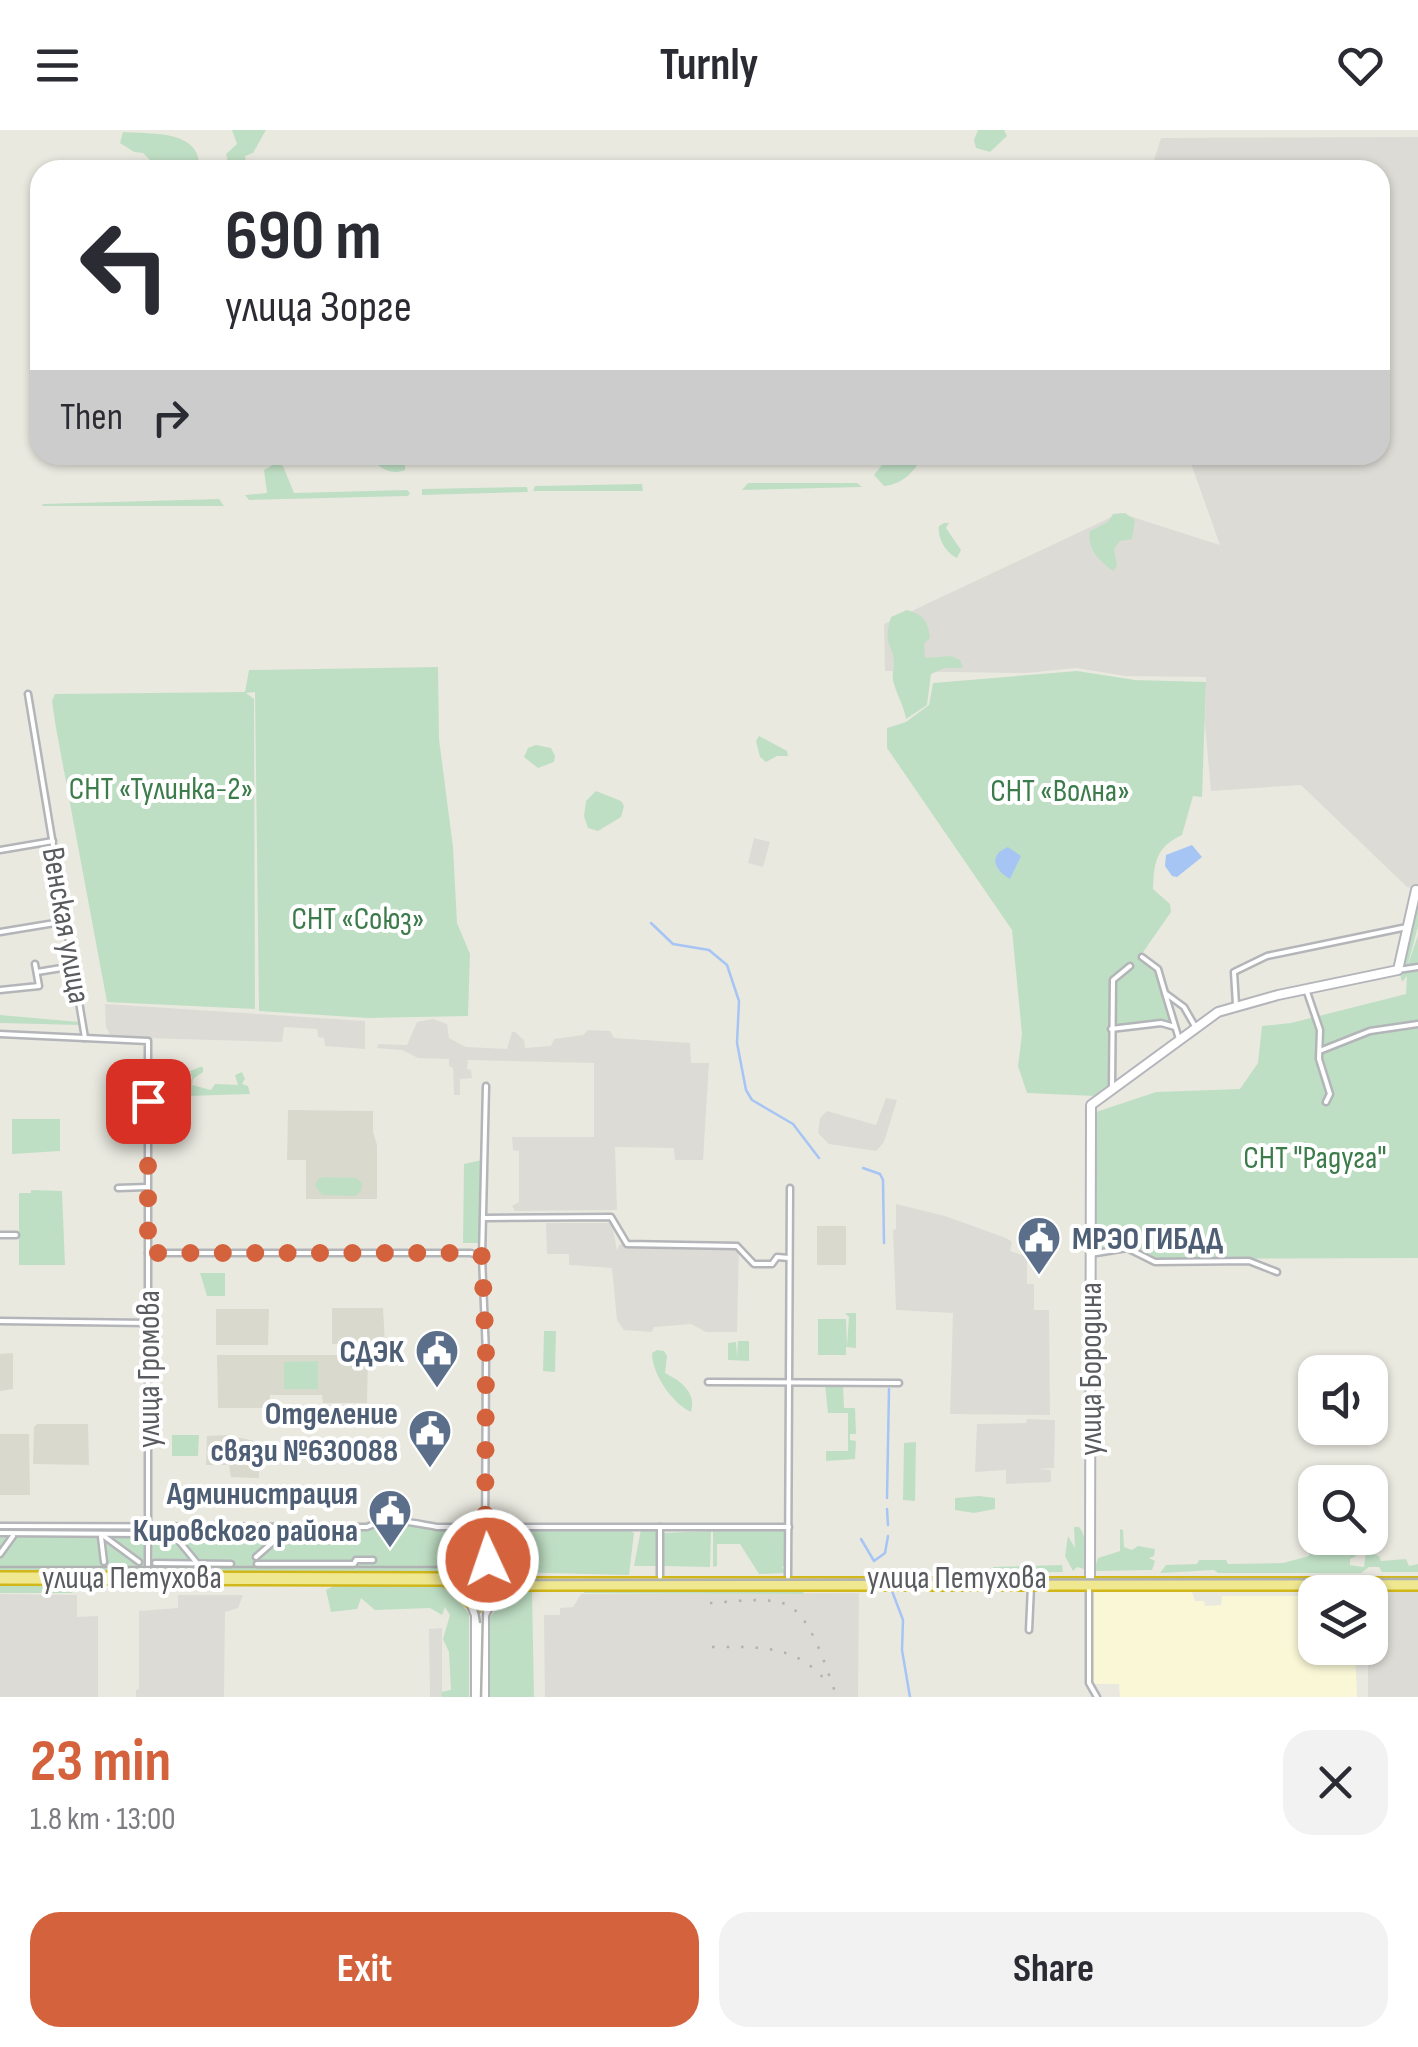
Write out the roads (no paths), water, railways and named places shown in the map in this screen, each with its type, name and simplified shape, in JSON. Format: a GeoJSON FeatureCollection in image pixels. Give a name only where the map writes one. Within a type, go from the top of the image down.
{"type":"FeatureCollection","features":[{"type":"Feature","properties":{"kind":"highway"},"geometry":{"type":"LineString","coordinates":[[444,1579],[471,1602],[490,1602],[500,1591],[496,1570],[482,1563],[467,1570],[460,1589]]}},
{"type":"Feature","properties":{"kind":"highway","name":"улица Петухова"},"geometry":{"type":"LineString","coordinates":[[0,1578],[444,1579],[467,1570]]}},
{"type":"Feature","properties":{"kind":"highway","name":"улица Петухова"},"geometry":{"type":"LineString","coordinates":[[496,1570],[518,1577],[1418,1580]]}},
{"type":"Feature","properties":{"kind":"highway","name":"улица Петухова"},"geometry":{"type":"LineString","coordinates":[[500,1591],[518,1584],[1090,1581]]}},
{"type":"Feature","properties":{"kind":"main road"},"geometry":{"type":"LineString","coordinates":[[1398,970],[1416,890]]}},
{"type":"Feature","properties":{"kind":"main road","name":"улица Бородина"},"geometry":{"type":"LineString","coordinates":[[1090,1581],[1091,1105],[1218,1012],[1398,970]]}},
{"type":"Feature","properties":{"kind":"main road"},"geometry":{"type":"LineString","coordinates":[[471,1602],[476,1616],[480,1694]]}},
{"type":"Feature","properties":{"kind":"main road"},"geometry":{"type":"LineString","coordinates":[[480,1668],[484,1616],[490,1602]]}},
{"type":"Feature","properties":{"kind":"street","name":"Венская улица"},"geometry":{"type":"LineString","coordinates":[[28,694],[85,1038]]}},
{"type":"Feature","properties":{"kind":"street"},"geometry":{"type":"LineString","coordinates":[[0,850],[53,841]]}},
{"type":"Feature","properties":{"kind":"street"},"geometry":{"type":"LineString","coordinates":[[0,932],[67,922]]}},
{"type":"Feature","properties":{"kind":"street"},"geometry":{"type":"LineString","coordinates":[[1236,1005],[1234,972],[1266,956],[1407,927]]}},
{"type":"Feature","properties":{"kind":"street"},"geometry":{"type":"LineString","coordinates":[[1142,957],[1158,969],[1179,1040]]}},
{"type":"Feature","properties":{"kind":"street"},"geometry":{"type":"LineString","coordinates":[[0,990],[39,986],[35,964]]}},
{"type":"Feature","properties":{"kind":"street"},"geometry":{"type":"LineString","coordinates":[[36,972],[74,966]]}},
{"type":"Feature","properties":{"kind":"street"},"geometry":{"type":"LineString","coordinates":[[1112,1088],[1113,980],[1130,966]]}},
{"type":"Feature","properties":{"kind":"street"},"geometry":{"type":"LineString","coordinates":[[1398,970],[1418,967]]}},
{"type":"Feature","properties":{"kind":"street"},"geometry":{"type":"LineString","coordinates":[[1306,989],[1320,1030],[1320,1059],[1330,1094],[1326,1102]]}},
{"type":"Feature","properties":{"kind":"street"},"geometry":{"type":"LineString","coordinates":[[1165,993],[1184,1007],[1196,1028]]}},
{"type":"Feature","properties":{"kind":"street"},"geometry":{"type":"LineString","coordinates":[[1111,1030],[1161,1023],[1175,1028]]}},
{"type":"Feature","properties":{"kind":"street"},"geometry":{"type":"LineString","coordinates":[[1321,1050],[1370,1031],[1418,1024]]}},
{"type":"Feature","properties":{"kind":"street"},"geometry":{"type":"LineString","coordinates":[[0,1034],[85,1038]]}},
{"type":"Feature","properties":{"kind":"street","name":"улица Громова"},"geometry":{"type":"LineString","coordinates":[[85,1038],[148,1041],[148,1577]]}},
{"type":"Feature","properties":{"kind":"street"},"geometry":{"type":"LineString","coordinates":[[486,1086],[482,1256],[486,1354],[485,1551],[496,1570]]}},
{"type":"Feature","properties":{"kind":"street"},"geometry":{"type":"LineString","coordinates":[[118,1188],[148,1187]]}},
{"type":"Feature","properties":{"kind":"street"},"geometry":{"type":"LineString","coordinates":[[788,1577],[790,1188]]}},
{"type":"Feature","properties":{"kind":"street"},"geometry":{"type":"LineString","coordinates":[[484,1218],[611,1217],[627,1244],[736,1246],[754,1264],[772,1264],[777,1257],[789,1258]]}},
{"type":"Feature","properties":{"kind":"street"},"geometry":{"type":"LineString","coordinates":[[0,1235],[16,1235]]}},
{"type":"Feature","properties":{"kind":"street"},"geometry":{"type":"LineString","coordinates":[[1090,1254],[1127,1248],[1155,1262],[1249,1260],[1277,1272]]}},
{"type":"Feature","properties":{"kind":"street"},"geometry":{"type":"LineString","coordinates":[[148,1253],[482,1256]]}},
{"type":"Feature","properties":{"kind":"street"},"geometry":{"type":"LineString","coordinates":[[0,1321],[148,1323]]}},
{"type":"Feature","properties":{"kind":"street"},"geometry":{"type":"LineString","coordinates":[[708,1382],[898,1383]]}},
{"type":"Feature","properties":{"kind":"street"},"geometry":{"type":"LineString","coordinates":[[0,1526],[366,1527],[379,1521],[403,1520],[437,1527],[789,1528]]}},
{"type":"Feature","properties":{"kind":"street"},"geometry":{"type":"LineString","coordinates":[[0,1554],[24,1526]]}},
{"type":"Feature","properties":{"kind":"street"},"geometry":{"type":"LineString","coordinates":[[100,1526],[104,1562]]}},
{"type":"Feature","properties":{"kind":"street"},"geometry":{"type":"LineString","coordinates":[[660,1526],[660,1577]]}},
{"type":"Feature","properties":{"kind":"street"},"geometry":{"type":"LineString","coordinates":[[0,1534],[144,1534]]}},
{"type":"Feature","properties":{"kind":"street"},"geometry":{"type":"LineString","coordinates":[[101,1534],[139,1562]]}},
{"type":"Feature","properties":{"kind":"street"},"geometry":{"type":"LineString","coordinates":[[174,1535],[197,1563]]}},
{"type":"Feature","properties":{"kind":"street"},"geometry":{"type":"LineString","coordinates":[[281,1536],[257,1560],[354,1564],[356,1560],[372,1560]]}},
{"type":"Feature","properties":{"kind":"street"},"geometry":{"type":"LineString","coordinates":[[467,1570],[485,1551]]}},
{"type":"Feature","properties":{"kind":"street"},"geometry":{"type":"LineString","coordinates":[[155,1563],[231,1564]]}},
{"type":"Feature","properties":{"kind":"street"},"geometry":{"type":"LineString","coordinates":[[1090,1581],[1090,1683],[1096,1697]]}},
{"type":"Feature","properties":{"kind":"street"},"geometry":{"type":"LineString","coordinates":[[1029,1630],[1031,1584]]}},
{"type":"Feature","properties":{"kind":"water"},"geometry":{"type":"Polygon","coordinates":[[[1192,845],[1202,857],[1177,877],[1172,876],[1165,866],[1166,855],[1192,845]]]}},
{"type":"Feature","properties":{"kind":"water"},"geometry":{"type":"Polygon","coordinates":[[[1008,847],[1021,856],[1010,879],[996,863],[998,854],[1008,847]]]}},
{"type":"Feature","properties":{"kind":"waterway"},"geometry":{"type":"LineString","coordinates":[[651,923],[673,944],[709,950],[727,965],[739,1001],[737,1043],[746,1090],[752,1100],[793,1124],[819,1158]]}},
{"type":"Feature","properties":{"kind":"waterway"},"geometry":{"type":"LineString","coordinates":[[863,1168],[880,1174],[883,1180],[884,1243]]}},
{"type":"Feature","properties":{"kind":"waterway"},"geometry":{"type":"LineString","coordinates":[[887,1498],[889,1389]]}},
{"type":"Feature","properties":{"kind":"waterway"},"geometry":{"type":"LineString","coordinates":[[887,1509],[888,1525]]}},
{"type":"Feature","properties":{"kind":"waterway"},"geometry":{"type":"LineString","coordinates":[[861,1539],[874,1561],[885,1553],[888,1536]]}},
{"type":"Feature","properties":{"kind":"waterway"},"geometry":{"type":"LineString","coordinates":[[892,1591],[903,1620],[902,1650],[910,1697]]}},
{"type":"Feature","properties":{"kind":"tram line"},"geometry":{"type":"LineString","coordinates":[[0,1567],[481,1567],[502,1579],[516,1580],[1418,1579]]}},
{"type":"Feature","properties":{"kind":"tram line"},"geometry":{"type":"LineString","coordinates":[[446,1569],[462,1574],[480,1622]]}},
{"type":"Feature","properties":{"kind":"tram line"},"geometry":{"type":"LineString","coordinates":[[481,1697],[483,1608],[497,1590],[517,1582]]}},
{"type":"Feature","properties":{"kind":"railway"},"geometry":{"type":"LineString","coordinates":[[710,1603],[765,1600],[792,1608],[810,1629],[837,1697]]}},
{"type":"Feature","properties":{"kind":"railway"},"geometry":{"type":"LineString","coordinates":[[712,1647],[759,1648],[788,1654],[802,1660],[826,1681]]}},
{"type":"Feature","properties":{"kind":"place","name":"МРЭО ГИБДД"},"geometry":{"type":"Point","coordinates":[1039,1276]}},
{"type":"Feature","properties":{"kind":"place","name":"СДЭК"},"geometry":{"type":"Point","coordinates":[437,1389]}},
{"type":"Feature","properties":{"kind":"place","name":"Отделение связи №630088"},"geometry":{"type":"Point","coordinates":[430,1469]}},
{"type":"Feature","properties":{"kind":"place","name":"Администрация Кировского района"},"geometry":{"type":"Point","coordinates":[390,1549]}},
{"type":"Feature","properties":{"kind":"park label","name":"СНТ «Тулинка-2»"},"geometry":{"type":"Point","coordinates":[161,788]}},
{"type":"Feature","properties":{"kind":"park label","name":"СНТ «Волна»"},"geometry":{"type":"Point","coordinates":[1060,790]}},
{"type":"Feature","properties":{"kind":"park label","name":"СНТ «Союз»"},"geometry":{"type":"Point","coordinates":[358,918]}},
{"type":"Feature","properties":{"kind":"park label","name":"СНТ \"Радуга\""},"geometry":{"type":"Point","coordinates":[1315,1157]}}]}
